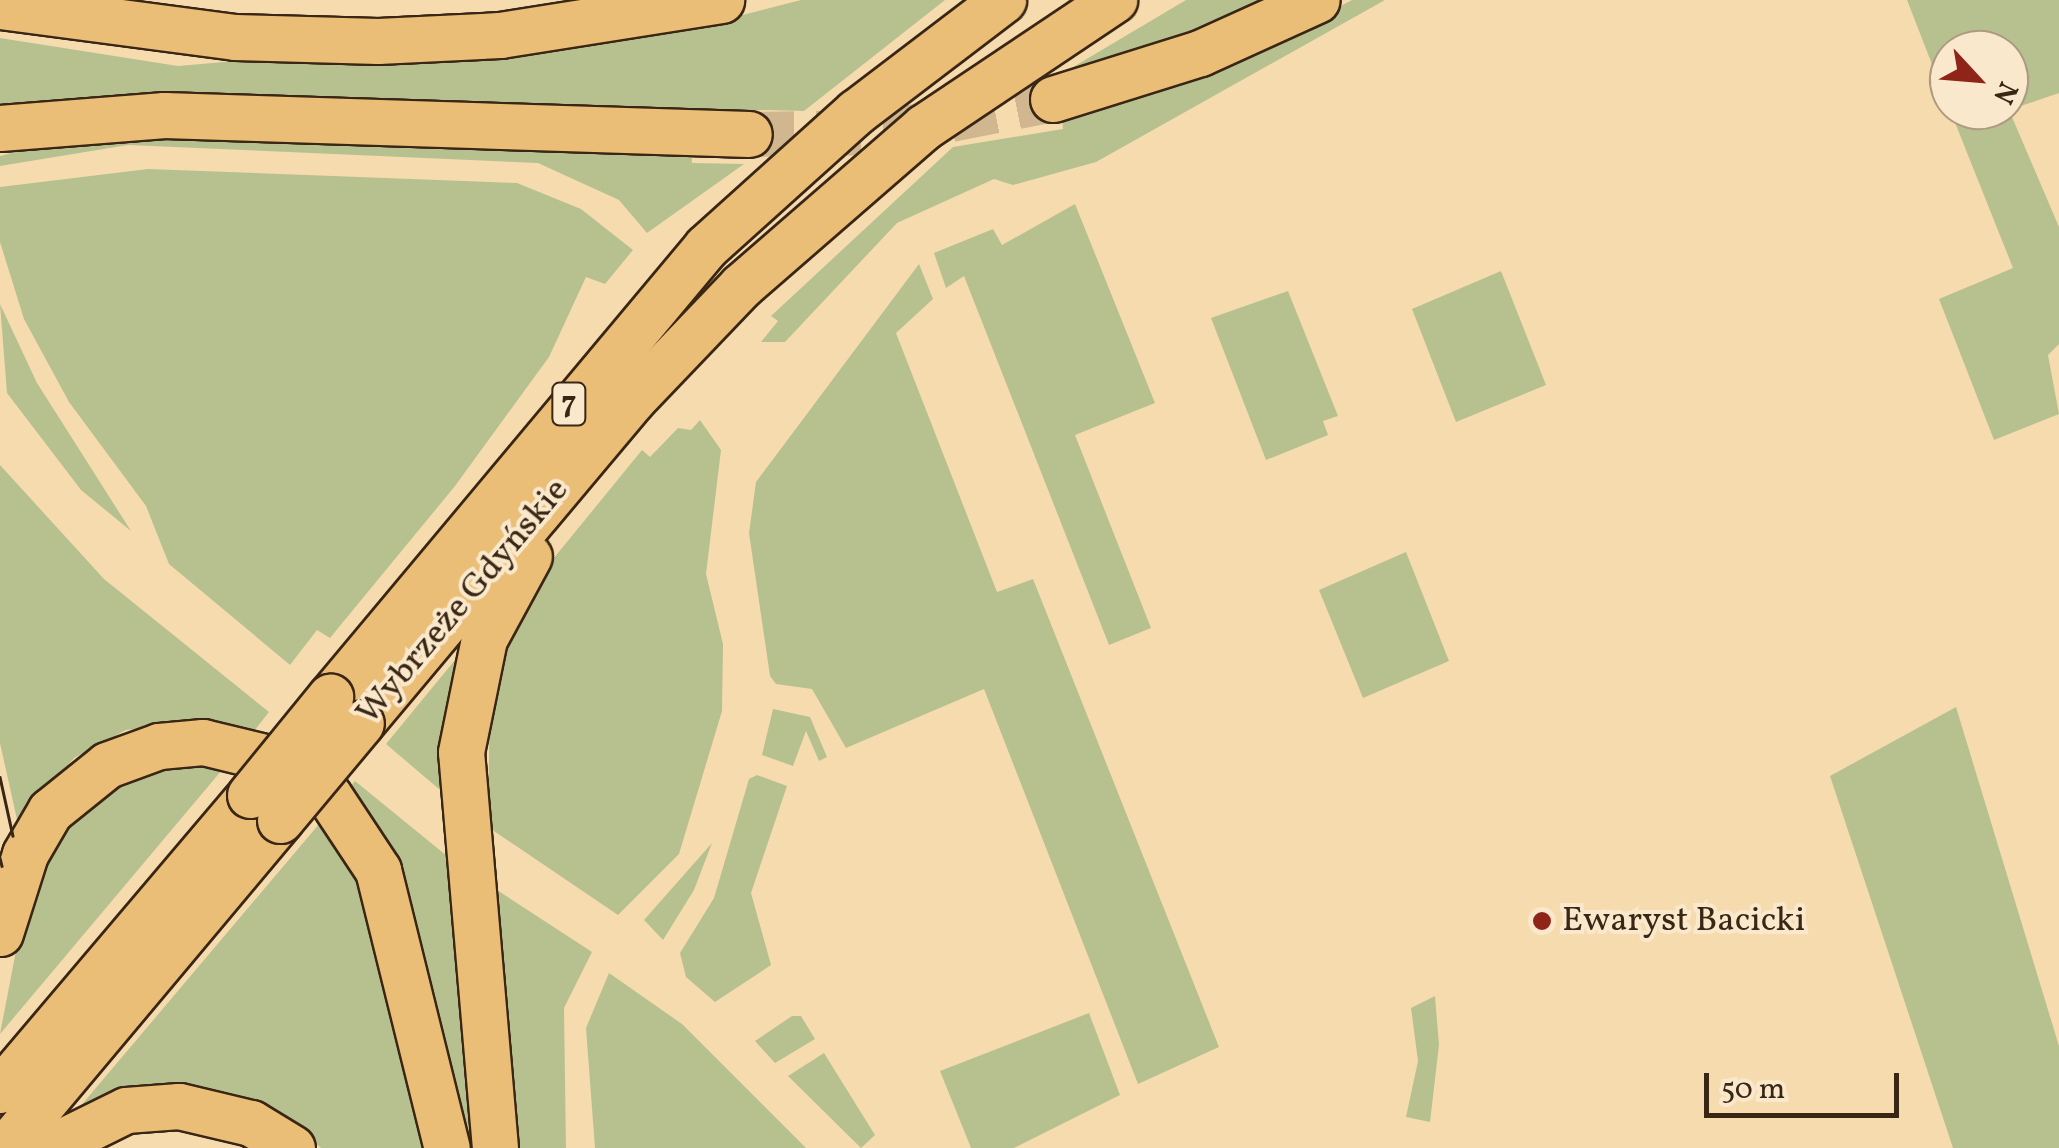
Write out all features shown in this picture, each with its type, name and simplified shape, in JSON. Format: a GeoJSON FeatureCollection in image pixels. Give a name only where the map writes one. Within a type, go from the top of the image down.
{"type":"FeatureCollection","features":[{"type":"Feature","properties":{"kind":"highway"},"geometry":{"type":"LineString","coordinates":[[0,6],[235,38],[378,41],[500,35],[721,0]]}},
{"type":"Feature","properties":{"kind":"highway","name":"Wybrzeże Gdyńskie"},"geometry":{"type":"LineString","coordinates":[[5,1148],[265,808],[346,710],[706,247],[856,112],[1003,0]]}},
{"type":"Feature","properties":{"kind":"highway","name":"Wybrzeże Gdyńskie"},"geometry":{"type":"LineString","coordinates":[[346,710],[591,451],[703,323],[826,207],[938,116],[1114,0]]}},
{"type":"Feature","properties":{"kind":"highway"},"geometry":{"type":"LineString","coordinates":[[1054,99],[1200,53],[1318,0]]}},
{"type":"Feature","properties":{"kind":"highway"},"geometry":{"type":"LineString","coordinates":[[0,128],[164,115],[749,134]]}},
{"type":"Feature","properties":{"kind":"highway"},"geometry":{"type":"LineString","coordinates":[[495,1148],[461,806],[465,713],[484,638],[591,451]]}},
{"type":"Feature","properties":{"kind":"highway"},"geometry":{"type":"LineString","coordinates":[[0,933],[24,854],[50,810],[107,765],[158,746],[203,742],[281,761],[329,796],[378,870],[447,1148]]}},
{"type":"Feature","properties":{"kind":"highway","name":"Wybrzeże Gdyńskie"},"geometry":{"type":"LineString","coordinates":[[0,1090],[265,808]]}},
{"type":"Feature","properties":{"kind":"highway"},"geometry":{"type":"LineString","coordinates":[[49,1148],[126,1110],[179,1106],[251,1122],[292,1148]]}},
{"type":"Feature","properties":{"kind":"green space"},"geometry":{"type":"Polygon","coordinates":[[[801,0],[945,0],[804,111],[145,97],[0,107],[0,38],[178,66],[735,17],[801,0]]]}},
{"type":"Feature","properties":{"kind":"green space"},"geometry":{"type":"Polygon","coordinates":[[[1186,0],[1281,0],[1229,24],[1053,79],[1186,0]]]}},
{"type":"Feature","properties":{"kind":"green space"},"geometry":{"type":"Polygon","coordinates":[[[1352,0],[1385,0],[1096,162],[1013,185],[994,179],[897,223],[785,342],[761,342],[778,321],[771,316],[953,147],[1063,129],[1062,114],[1280,38],[1352,0]]]}},
{"type":"Feature","properties":{"kind":"green space"},"geometry":{"type":"Polygon","coordinates":[[[1907,0],[2059,0],[2059,93],[2029,103],[2029,30],[1929,30],[1929,57],[1907,0]]]}},
{"type":"Feature","properties":{"kind":"green space"},"geometry":{"type":"Polygon","coordinates":[[[1958,130],[2018,130],[2059,227],[2059,344],[2048,355],[2059,414],[1994,440],[1939,299],[2013,268],[1958,130]]]}},
{"type":"Feature","properties":{"kind":"green space"},"geometry":{"type":"Polygon","coordinates":[[[93,132],[691,150],[692,163],[744,164],[647,233],[619,200],[538,163],[128,145],[0,166],[0,156],[93,132]]]}},
{"type":"Feature","properties":{"kind":"green space"},"geometry":{"type":"Polygon","coordinates":[[[148,169],[517,183],[581,209],[633,250],[605,284],[586,277],[549,357],[455,486],[330,638],[317,630],[290,665],[169,564],[146,506],[69,402],[24,319],[0,242],[0,187],[148,169]]]}},
{"type":"Feature","properties":{"kind":"green space"},"geometry":{"type":"Polygon","coordinates":[[[1075,204],[1155,403],[1075,435],[1151,628],[1109,645],[964,276],[946,288],[934,253],[993,229],[1002,245],[1075,204]]]}},
{"type":"Feature","properties":{"kind":"green space"},"geometry":{"type":"Polygon","coordinates":[[[919,264],[933,299],[896,333],[997,592],[1033,579],[1219,1047],[1138,1084],[984,689],[846,748],[812,689],[776,684],[770,676],[749,533],[756,482],[919,264]]]}},
{"type":"Feature","properties":{"kind":"green space"},"geometry":{"type":"Polygon","coordinates":[[[1501,271],[1546,385],[1456,422],[1412,309],[1501,271]]]}},
{"type":"Feature","properties":{"kind":"green space"},"geometry":{"type":"Polygon","coordinates":[[[1288,291],[1338,416],[1323,421],[1328,435],[1266,460],[1211,318],[1288,291]]]}},
{"type":"Feature","properties":{"kind":"green space"},"geometry":{"type":"Polygon","coordinates":[[[0,304],[37,383],[131,531],[81,490],[7,393],[0,304]]]}},
{"type":"Feature","properties":{"kind":"green space"},"geometry":{"type":"Polygon","coordinates":[[[700,420],[721,450],[706,574],[723,644],[722,711],[679,854],[618,915],[488,827],[490,692],[531,586],[642,450],[650,457],[678,428],[691,430],[700,420]]]}},
{"type":"Feature","properties":{"kind":"green space"},"geometry":{"type":"Polygon","coordinates":[[[0,465],[104,579],[269,712],[254,731],[199,722],[126,730],[74,758],[18,824],[0,743],[0,465]]]}},
{"type":"Feature","properties":{"kind":"green space"},"geometry":{"type":"Polygon","coordinates":[[[1406,552],[1449,661],[1363,698],[1319,590],[1406,552]]]}},
{"type":"Feature","properties":{"kind":"green space"},"geometry":{"type":"Polygon","coordinates":[[[464,649],[446,795],[386,744],[464,649]]]}},
{"type":"Feature","properties":{"kind":"green space"},"geometry":{"type":"Polygon","coordinates":[[[1956,707],[2059,1046],[2059,1148],[1953,1148],[1830,776],[1956,707]]]}},
{"type":"Feature","properties":{"kind":"green space"},"geometry":{"type":"Polygon","coordinates":[[[773,709],[810,717],[827,757],[819,761],[806,731],[793,766],[762,755],[773,709]]]}},
{"type":"Feature","properties":{"kind":"green space"},"geometry":{"type":"Polygon","coordinates":[[[162,760],[227,764],[0,1034],[25,904],[66,818],[101,786],[162,760]]]}},
{"type":"Feature","properties":{"kind":"green space"},"geometry":{"type":"Polygon","coordinates":[[[757,775],[787,786],[751,893],[771,965],[715,1002],[686,977],[680,953],[714,898],[749,779],[757,775]]]}},
{"type":"Feature","properties":{"kind":"green space"},"geometry":{"type":"Polygon","coordinates":[[[355,781],[447,856],[480,1148],[465,1148],[393,854],[349,788],[355,781]]]}},
{"type":"Feature","properties":{"kind":"green space"},"geometry":{"type":"Polygon","coordinates":[[[325,817],[369,890],[428,1148],[321,1148],[282,1115],[199,1088],[73,1115],[325,817]]]}},
{"type":"Feature","properties":{"kind":"green space"},"geometry":{"type":"Polygon","coordinates":[[[712,843],[694,890],[663,940],[644,920],[712,843]]]}},
{"type":"Feature","properties":{"kind":"green space"},"geometry":{"type":"Polygon","coordinates":[[[494,888],[592,952],[564,1008],[566,1148],[518,1148],[494,888]]]}},
{"type":"Feature","properties":{"kind":"green space"},"geometry":{"type":"Polygon","coordinates":[[[609,973],[682,1024],[806,1148],[595,1148],[586,1028],[609,973]]]}},
{"type":"Feature","properties":{"kind":"green space"},"geometry":{"type":"Polygon","coordinates":[[[1435,996],[1439,1045],[1430,1122],[1406,1117],[1418,1061],[1411,1008],[1435,996]]]}},
{"type":"Feature","properties":{"kind":"green space"},"geometry":{"type":"Polygon","coordinates":[[[1089,1013],[1120,1095],[1014,1148],[971,1148],[940,1071],[1089,1013]]]}},
{"type":"Feature","properties":{"kind":"green space"},"geometry":{"type":"Polygon","coordinates":[[[792,1016],[801,1016],[815,1039],[775,1063],[755,1041],[792,1016]]]}},
{"type":"Feature","properties":{"kind":"green space"},"geometry":{"type":"Polygon","coordinates":[[[824,1053],[875,1135],[861,1148],[788,1076],[824,1053]]]}},
{"type":"Feature","properties":{"kind":"tunnel"},"geometry":{"type":"LineString","coordinates":[[749,134],[885,132],[1053,99]]}},
{"type":"Feature","properties":{"kind":"tram line"},"geometry":{"type":"LineString","coordinates":[[0,777],[13,836]]}},
{"type":"Feature","properties":{"kind":"tram line"},"geometry":{"type":"LineString","coordinates":[[0,858],[2,866]]}},
{"type":"Feature","properties":{"kind":"place","name":"Ewaryst Bacicki"},"geometry":{"type":"Point","coordinates":[1542,921]}}]}
